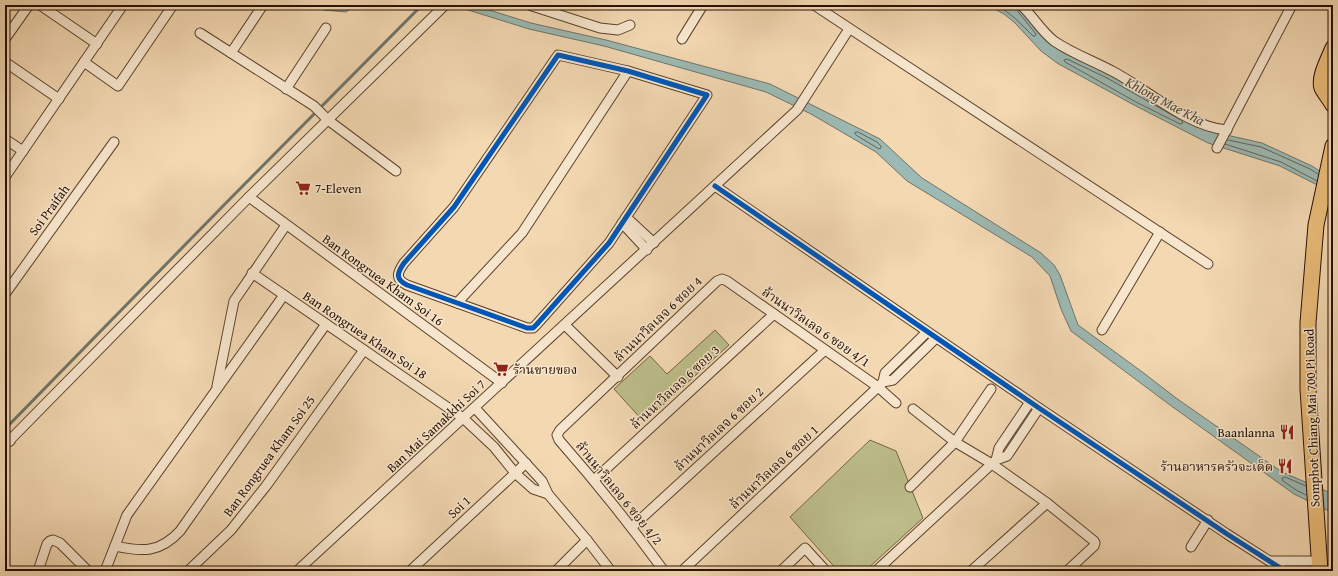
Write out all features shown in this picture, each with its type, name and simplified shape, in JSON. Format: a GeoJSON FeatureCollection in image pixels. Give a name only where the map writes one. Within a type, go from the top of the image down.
{"type":"FeatureCollection","features":[{"type":"Feature","properties":{"kind":"main road"},"geometry":{"type":"LineString","coordinates":[[1333,48],[1328,82],[1322,88],[1333,105]]}},
{"type":"Feature","properties":{"kind":"main road","name":"Somphot Chiang Mai 700 Pi Road"},"geometry":{"type":"LineString","coordinates":[[1319,566],[1308,389],[1308,338],[1316,225],[1333,146]]}},
{"type":"Feature","properties":{"kind":"street"},"geometry":{"type":"LineString","coordinates":[[5,39],[29,5]]}},
{"type":"Feature","properties":{"kind":"street"},"geometry":{"type":"LineString","coordinates":[[40,5],[97,44]]}},
{"type":"Feature","properties":{"kind":"street"},"geometry":{"type":"LineString","coordinates":[[5,177],[123,5]]}},
{"type":"Feature","properties":{"kind":"street"},"geometry":{"type":"LineString","coordinates":[[84,62],[118,86],[173,5]]}},
{"type":"Feature","properties":{"kind":"street"},"geometry":{"type":"LineString","coordinates":[[231,53],[264,5]]}},
{"type":"Feature","properties":{"kind":"street"},"geometry":{"type":"LineString","coordinates":[[529,5],[600,28],[618,30],[630,25]]}},
{"type":"Feature","properties":{"kind":"street"},"geometry":{"type":"LineString","coordinates":[[682,39],[703,5]]}},
{"type":"Feature","properties":{"kind":"street"},"geometry":{"type":"LineString","coordinates":[[814,5],[1208,264]]}},
{"type":"Feature","properties":{"kind":"street"},"geometry":{"type":"LineString","coordinates":[[1021,5],[1053,40],[1074,53],[1136,84],[1182,114],[1211,127],[1227,130]]}},
{"type":"Feature","properties":{"kind":"street"},"geometry":{"type":"LineString","coordinates":[[1217,148],[1292,5]]}},
{"type":"Feature","properties":{"kind":"street"},"geometry":{"type":"LineString","coordinates":[[6,440],[443,7]]}},
{"type":"Feature","properties":{"kind":"street"},"geometry":{"type":"LineString","coordinates":[[286,88],[326,28]]}},
{"type":"Feature","properties":{"kind":"street","name":"Ban Mai Samakkhi Soi 7"},"geometry":{"type":"LineString","coordinates":[[297,571],[647,250],[797,110],[849,29]]}},
{"type":"Feature","properties":{"kind":"street"},"geometry":{"type":"LineString","coordinates":[[200,33],[314,106],[328,120],[396,171]]}},
{"type":"Feature","properties":{"kind":"street"},"geometry":{"type":"LineString","coordinates":[[558,55],[628,71],[707,95],[609,243],[533,328],[527,328],[401,282],[398,276],[399,270],[454,207],[558,55]]}},
{"type":"Feature","properties":{"kind":"street"},"geometry":{"type":"LineString","coordinates":[[5,62],[59,99]]}},
{"type":"Feature","properties":{"kind":"street"},"geometry":{"type":"LineString","coordinates":[[457,303],[522,233],[628,71]]}},
{"type":"Feature","properties":{"kind":"street"},"geometry":{"type":"LineString","coordinates":[[5,139],[23,151]]}},
{"type":"Feature","properties":{"kind":"street","name":"Soi Praifah"},"geometry":{"type":"LineString","coordinates":[[5,294],[114,142]]}},
{"type":"Feature","properties":{"kind":"street"},"geometry":{"type":"LineString","coordinates":[[715,186],[1030,402],[1285,571]]}},
{"type":"Feature","properties":{"kind":"street","name":"Ban Rongruea Kham Soi 16"},"geometry":{"type":"LineString","coordinates":[[249,198],[502,383]]}},
{"type":"Feature","properties":{"kind":"street"},"geometry":{"type":"LineString","coordinates":[[624,220],[654,243]]}},
{"type":"Feature","properties":{"kind":"street"},"geometry":{"type":"LineString","coordinates":[[624,220],[647,250]]}},
{"type":"Feature","properties":{"kind":"street"},"geometry":{"type":"LineString","coordinates":[[217,390],[234,301],[286,225]]}},
{"type":"Feature","properties":{"kind":"street"},"geometry":{"type":"LineString","coordinates":[[1102,330],[1160,232]]}},
{"type":"Feature","properties":{"kind":"street","name":"Ban Rongruea Kham Soi 18"},"geometry":{"type":"LineString","coordinates":[[252,273],[463,418],[494,447],[516,473],[533,489],[548,494]]}},
{"type":"Feature","properties":{"kind":"street","name":"ล้านนาวิลเลจ 6 ซอย 4/1"},"geometry":{"type":"LineString","coordinates":[[718,281],[722,279],[728,281],[824,350],[881,385],[896,403]]}},
{"type":"Feature","properties":{"kind":"street","name":"ล้านนาวิลเลจ 6 ซอย 4"},"geometry":{"type":"LineString","coordinates":[[560,430],[618,377],[718,281]]}},
{"type":"Feature","properties":{"kind":"street"},"geometry":{"type":"LineString","coordinates":[[105,571],[127,515],[284,295]]}},
{"type":"Feature","properties":{"kind":"street","name":"ล้านนาวิลเลจ 6 ซอย 3"},"geometry":{"type":"LineString","coordinates":[[594,480],[774,314]]}},
{"type":"Feature","properties":{"kind":"street"},"geometry":{"type":"LineString","coordinates":[[115,546],[142,550],[159,547],[172,540],[180,531],[326,324]]}},
{"type":"Feature","properties":{"kind":"street"},"geometry":{"type":"LineString","coordinates":[[565,325],[618,377]]}},
{"type":"Feature","properties":{"kind":"street"},"geometry":{"type":"LineString","coordinates":[[881,385],[886,373],[927,332]]}},
{"type":"Feature","properties":{"kind":"street"},"geometry":{"type":"LineString","coordinates":[[881,385],[892,380],[936,338]]}},
{"type":"Feature","properties":{"kind":"street","name":"Ban Rongruea Kham Soi 25"},"geometry":{"type":"LineString","coordinates":[[188,571],[231,530],[266,486],[364,350]]}},
{"type":"Feature","properties":{"kind":"street","name":"ล้านนาวิลเลจ 6 ซอย 2"},"geometry":{"type":"LineString","coordinates":[[632,527],[824,350]]}},
{"type":"Feature","properties":{"kind":"street","name":"ล้านนาวิลเลจ 6 ซอย 1"},"geometry":{"type":"LineString","coordinates":[[682,571],[881,385]]}},
{"type":"Feature","properties":{"kind":"street"},"geometry":{"type":"LineString","coordinates":[[910,487],[955,442],[991,389]]}},
{"type":"Feature","properties":{"kind":"street"},"geometry":{"type":"LineString","coordinates":[[994,462],[999,448],[1030,402]]}},
{"type":"Feature","properties":{"kind":"street"},"geometry":{"type":"LineString","coordinates":[[475,408],[542,481],[548,494],[611,571]]}},
{"type":"Feature","properties":{"kind":"street"},"geometry":{"type":"LineString","coordinates":[[876,571],[994,462],[1007,456],[1039,408]]}},
{"type":"Feature","properties":{"kind":"street"},"geometry":{"type":"LineString","coordinates":[[913,409],[955,442],[994,462],[1094,541],[1094,546],[1067,571]]}},
{"type":"Feature","properties":{"kind":"street","name":"ล้านนาวิลเลจ 6 ซอย 4/2"},"geometry":{"type":"LineString","coordinates":[[560,430],[557,435],[559,440],[632,527],[664,571]]}},
{"type":"Feature","properties":{"kind":"street","name":"Soi 1"},"geometry":{"type":"LineString","coordinates":[[410,571],[526,463]]}},
{"type":"Feature","properties":{"kind":"street"},"geometry":{"type":"LineString","coordinates":[[971,571],[1047,503]]}},
{"type":"Feature","properties":{"kind":"street"},"geometry":{"type":"LineString","coordinates":[[1191,547],[1208,520]]}},
{"type":"Feature","properties":{"kind":"street"},"geometry":{"type":"LineString","coordinates":[[38,571],[47,544],[53,540],[60,543],[88,571]]}},
{"type":"Feature","properties":{"kind":"street"},"geometry":{"type":"LineString","coordinates":[[556,571],[587,540]]}},
{"type":"Feature","properties":{"kind":"street"},"geometry":{"type":"LineString","coordinates":[[781,571],[805,548],[826,571]]}},
{"type":"Feature","properties":{"kind":"street"},"geometry":{"type":"LineString","coordinates":[[1269,561],[1319,566]]}},
{"type":"Feature","properties":{"kind":"green space"},"geometry":{"type":"Polygon","coordinates":[[[715,330],[729,345],[644,422],[614,389],[650,356],[667,374],[715,330]]]}},
{"type":"Feature","properties":{"kind":"green space"},"geometry":{"type":"Polygon","coordinates":[[[870,440],[896,451],[923,518],[865,571],[838,571],[790,517],[870,440]]]}},
{"type":"Feature","properties":{"kind":"water"},"geometry":{"type":"Polygon","coordinates":[[[313,5],[356,5],[346,12],[324,10],[313,5]]]}},
{"type":"Feature","properties":{"kind":"water"},"geometry":{"type":"Polygon","coordinates":[[[452,5],[473,5],[531,23],[606,40],[770,84],[880,139],[922,178],[1041,253],[1054,265],[1060,275],[1078,325],[1176,398],[1282,472],[1333,494],[1333,513],[1294,494],[1170,405],[1071,331],[1061,309],[1050,276],[1032,257],[907,181],[876,152],[811,114],[766,92],[604,46],[529,29],[452,5]]]}},
{"type":"Feature","properties":{"kind":"water"},"geometry":{"type":"Polygon","coordinates":[[[987,5],[1017,5],[1045,39],[1062,52],[1109,75],[1209,131],[1262,143],[1312,166],[1333,180],[1333,195],[1327,190],[1280,166],[1208,143],[1057,63],[1041,51],[1015,23],[1004,14],[987,5]]]}},
{"type":"Feature","properties":{"kind":"waterway"},"geometry":{"type":"LineString","coordinates":[[5,429],[422,5]]}},
{"type":"Feature","properties":{"kind":"cycle path"},"geometry":{"type":"LineString","coordinates":[[558,55],[628,71],[707,95],[609,243],[533,328],[527,328],[403,283],[398,276],[404,263],[454,207],[558,55]]}},
{"type":"Feature","properties":{"kind":"cycle path"},"geometry":{"type":"LineString","coordinates":[[715,186],[1039,408],[1285,571]]}},
{"type":"Feature","properties":{"kind":"place","name":"7-Eleven"},"geometry":{"type":"Point","coordinates":[303,188]}},
{"type":"Feature","properties":{"kind":"place","name":"ร้านขายของ"},"geometry":{"type":"Point","coordinates":[501,369]}},
{"type":"Feature","properties":{"kind":"place","name":"Baanlanna"},"geometry":{"type":"Point","coordinates":[1287,432]}},
{"type":"Feature","properties":{"kind":"place","name":"ร้านอาหารครัวจะเด็ด"},"geometry":{"type":"Point","coordinates":[1285,466]}},
{"type":"Feature","properties":{"kind":"water label","name":"Khlong Mae Kha"},"geometry":{"type":"Point","coordinates":[1165,101]}}]}
